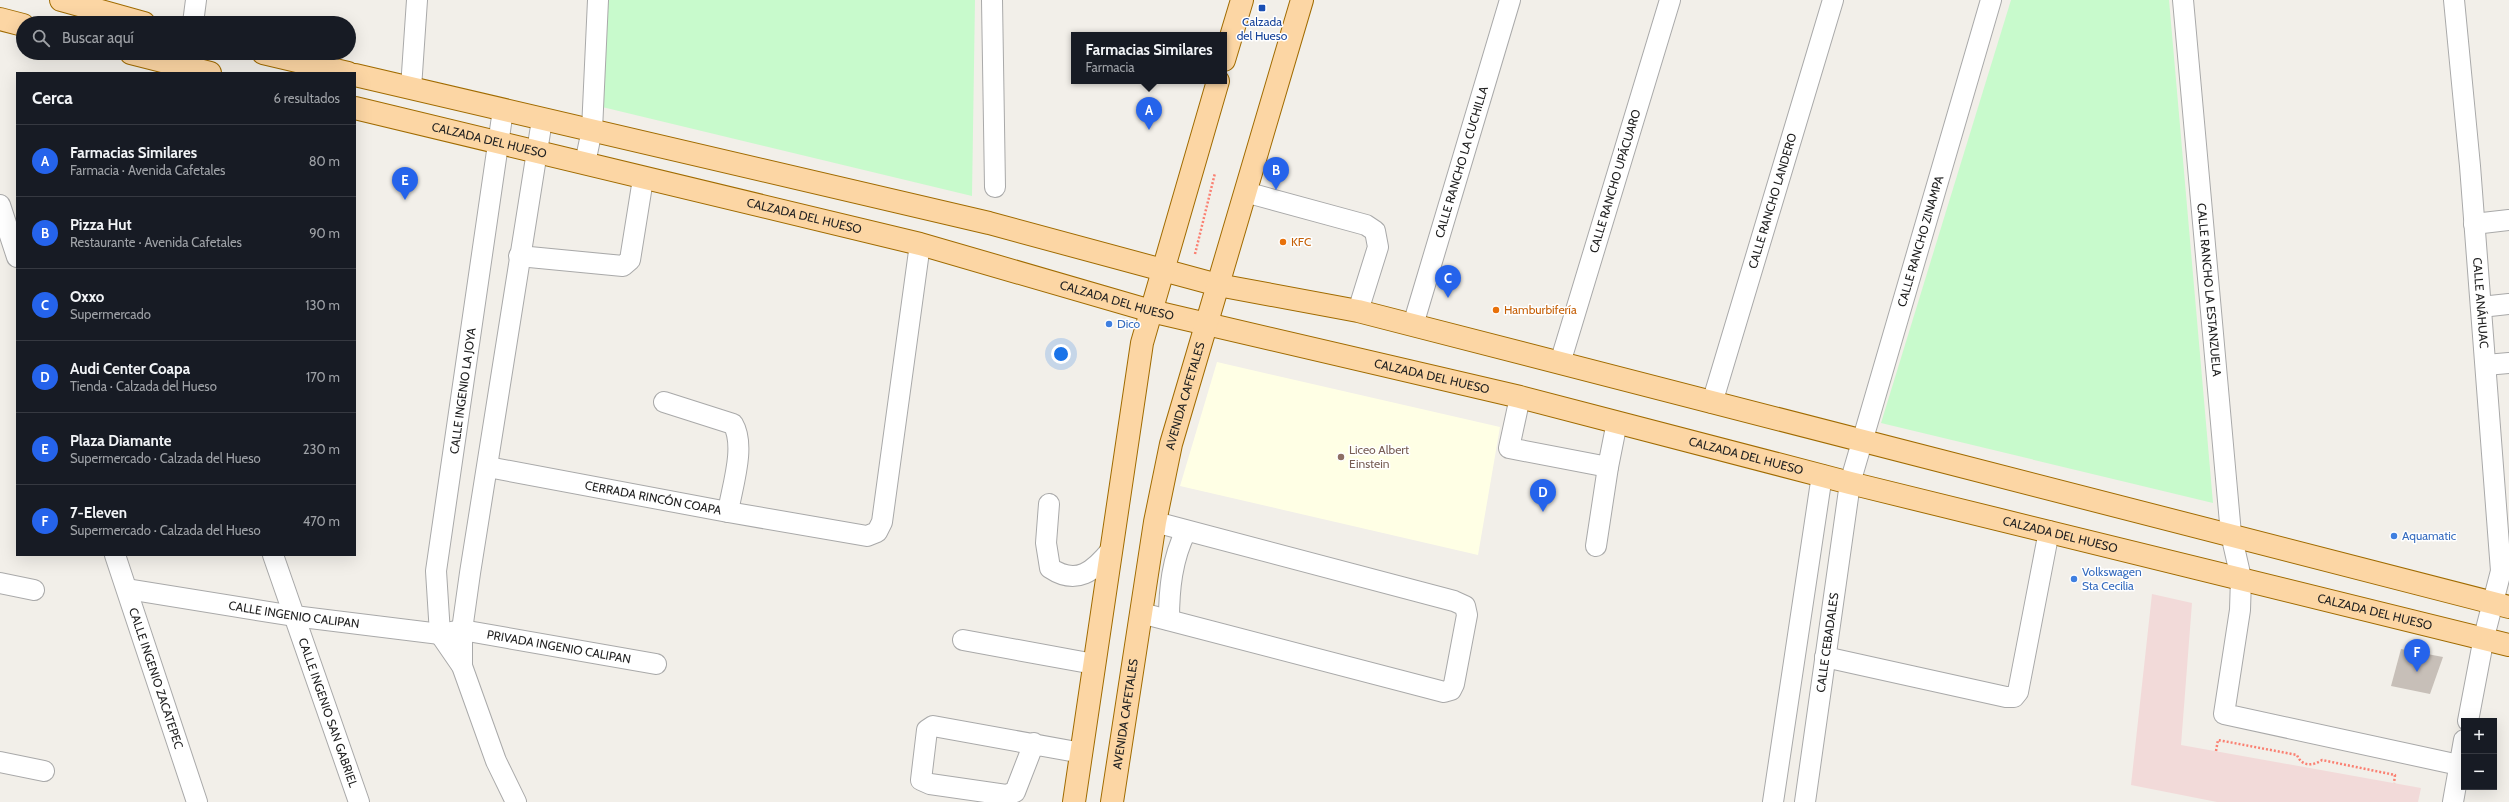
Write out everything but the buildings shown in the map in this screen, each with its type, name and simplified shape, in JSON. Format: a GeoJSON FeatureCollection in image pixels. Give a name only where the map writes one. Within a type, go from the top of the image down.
{"type":"FeatureCollection","features":[{"type":"Feature","properties":{"kind":"main road"},"geometry":{"type":"LineString","coordinates":[[61,0],[119,16]]}},
{"type":"Feature","properties":{"kind":"main road"},"geometry":{"type":"LineString","coordinates":[[1227,50],[1242,0]]}},
{"type":"Feature","properties":{"kind":"main road","name":"AVENIDA CAFETALES"},"geometry":{"type":"LineString","coordinates":[[1112,802],[1156,617],[1171,526],[1171,444],[1302,0]]}},
{"type":"Feature","properties":{"kind":"main road"},"geometry":{"type":"LineString","coordinates":[[0,19],[16,23]]}},
{"type":"Feature","properties":{"kind":"main road"},"geometry":{"type":"LineString","coordinates":[[151,60],[180,70],[200,72]]}},
{"type":"Feature","properties":{"kind":"main road"},"geometry":{"type":"LineString","coordinates":[[293,60],[344,72]]}},
{"type":"Feature","properties":{"kind":"main road"},"geometry":{"type":"LineString","coordinates":[[356,75],[542,120],[592,130],[989,223],[1218,285],[1358,311],[1712,403],[2231,534],[2501,606]]}},
{"type":"Feature","properties":{"kind":"main road"},"geometry":{"type":"LineString","coordinates":[[1074,802],[1142,344],[1217,84]]}},
{"type":"Feature","properties":{"kind":"main road","name":"CALZADA DEL HUESO"},"geometry":{"type":"LineString","coordinates":[[356,109],[920,244],[1151,311],[1520,397],[1850,483],[2509,645]]}},
{"type":"Feature","properties":{"kind":"street"},"geometry":{"type":"LineString","coordinates":[[194,16],[196,0]]}},
{"type":"Feature","properties":{"kind":"street"},"geometry":{"type":"LineString","coordinates":[[411,88],[417,0]]}},
{"type":"Feature","properties":{"kind":"street"},"geometry":{"type":"LineString","coordinates":[[585,163],[592,130],[598,0]]}},
{"type":"Feature","properties":{"kind":"street"},"geometry":{"type":"LineString","coordinates":[[992,0],[995,187]]}},
{"type":"Feature","properties":{"kind":"street","name":"CALLE RANCHO LA CUCHILLA"},"geometry":{"type":"LineString","coordinates":[[1414,325],[1510,0]]}},
{"type":"Feature","properties":{"kind":"street","name":"CALLE RANCHO UPÁCUARO"},"geometry":{"type":"LineString","coordinates":[[1560,363],[1670,0]]}},
{"type":"Feature","properties":{"kind":"street","name":"CALLE RANCHO LANDERO"},"geometry":{"type":"LineString","coordinates":[[1712,403],[1833,0]]}},
{"type":"Feature","properties":{"kind":"street","name":"CALLE RANCHO ZINAMPA"},"geometry":{"type":"LineString","coordinates":[[1850,483],[1861,441],[1991,0]]}},
{"type":"Feature","properties":{"kind":"street","name":"CALLE RANCHO LA ESTANZUELA"},"geometry":{"type":"LineString","coordinates":[[2183,0],[2231,534],[2241,578],[2240,610],[2224,714],[2459,765]]}},
{"type":"Feature","properties":{"kind":"street","name":"CALLE ANÁHUAC"},"geometry":{"type":"LineString","coordinates":[[2454,0],[2486,365],[2501,571],[2501,606],[2484,638],[2469,718]]}},
{"type":"Feature","properties":{"kind":"street","name":"CALLE INGENIO LA JOYA"},"geometry":{"type":"LineString","coordinates":[[440,634],[436,571],[503,110]]}},
{"type":"Feature","properties":{"kind":"street"},"geometry":{"type":"LineString","coordinates":[[462,666],[462,630],[488,468],[519,256],[538,152],[542,120]]}},
{"type":"Feature","properties":{"kind":"street"},"geometry":{"type":"LineString","coordinates":[[519,256],[622,266],[630,260],[643,179]]}},
{"type":"Feature","properties":{"kind":"street"},"geometry":{"type":"LineString","coordinates":[[1245,192],[1366,225],[1375,231],[1378,247],[1358,311]]}},
{"type":"Feature","properties":{"kind":"street"},"geometry":{"type":"LineString","coordinates":[[0,205],[16,254]]}},
{"type":"Feature","properties":{"kind":"street"},"geometry":{"type":"LineString","coordinates":[[2474,224],[2509,220]]}},
{"type":"Feature","properties":{"kind":"street"},"geometry":{"type":"LineString","coordinates":[[728,512],[867,536],[877,532],[882,522],[920,244]]}},
{"type":"Feature","properties":{"kind":"street"},"geometry":{"type":"LineString","coordinates":[[2481,307],[2509,304]]}},
{"type":"Feature","properties":{"kind":"street"},"geometry":{"type":"LineString","coordinates":[[2486,365],[2509,363]]}},
{"type":"Feature","properties":{"kind":"street"},"geometry":{"type":"LineString","coordinates":[[1520,397],[1509,448],[1608,467]]}},
{"type":"Feature","properties":{"kind":"street","name":"CERRADA RINCÓN COAPA"},"geometry":{"type":"LineString","coordinates":[[488,468],[728,512],[739,445],[739,434],[733,424],[664,402]]}},
{"type":"Feature","properties":{"kind":"street"},"geometry":{"type":"LineString","coordinates":[[1596,546],[1608,467],[1617,422]]}},
{"type":"Feature","properties":{"kind":"street"},"geometry":{"type":"LineString","coordinates":[[1773,802],[1822,475]]}},
{"type":"Feature","properties":{"kind":"street","name":"CALLE CEBADALES"},"geometry":{"type":"LineString","coordinates":[[1805,802],[1850,483]]}},
{"type":"Feature","properties":{"kind":"street"},"geometry":{"type":"LineString","coordinates":[[1049,504],[1046,543],[1050,568],[1069,577],[1084,574],[1098,566],[1111,550]]}},
{"type":"Feature","properties":{"kind":"street"},"geometry":{"type":"LineString","coordinates":[[1171,526],[1454,601],[1465,606],[1467,615],[1454,684],[1451,690],[1444,692],[1156,617],[1172,570],[1178,546],[1171,526]]}},
{"type":"Feature","properties":{"kind":"street"},"geometry":{"type":"LineString","coordinates":[[1826,657],[2006,697],[2014,697],[2018,692],[2049,531]]}},
{"type":"Feature","properties":{"kind":"street","name":"CALLE INGENIO ZACATEPEC"},"geometry":{"type":"LineString","coordinates":[[115,556],[197,802]]}},
{"type":"Feature","properties":{"kind":"street","name":"CALLE INGENIO SAN GABRIEL"},"geometry":{"type":"LineString","coordinates":[[276,558],[294,616],[359,802]]}},
{"type":"Feature","properties":{"kind":"street"},"geometry":{"type":"LineString","coordinates":[[0,583],[34,590]]}},
{"type":"Feature","properties":{"kind":"street","name":"CALLE INGENIO CALIPAN"},"geometry":{"type":"LineString","coordinates":[[127,589],[294,616],[440,634],[462,630]]}},
{"type":"Feature","properties":{"kind":"street"},"geometry":{"type":"LineString","coordinates":[[1804,591],[1834,596]]}},
{"type":"Feature","properties":{"kind":"street","name":"PRIVADA INGENIO CALIPAN"},"geometry":{"type":"LineString","coordinates":[[462,630],[656,664]]}},
{"type":"Feature","properties":{"kind":"street"},"geometry":{"type":"LineString","coordinates":[[440,634],[462,666],[496,761],[516,802]]}},
{"type":"Feature","properties":{"kind":"street"},"geometry":{"type":"LineString","coordinates":[[963,640],[1094,664]]}},
{"type":"Feature","properties":{"kind":"street"},"geometry":{"type":"LineString","coordinates":[[1034,743],[1020,783],[1015,792],[1011,794],[1006,795],[930,784],[921,780],[927,730],[933,726],[1034,743],[1082,753]]}},
{"type":"Feature","properties":{"kind":"street"},"geometry":{"type":"LineString","coordinates":[[2453,802],[2461,754]]}},
{"type":"Feature","properties":{"kind":"street"},"geometry":{"type":"LineString","coordinates":[[0,762],[44,771]]}},
{"type":"Feature","properties":{"kind":"path"},"geometry":{"type":"LineString","coordinates":[[1195,254],[1216,169]]}},
{"type":"Feature","properties":{"kind":"path"},"geometry":{"type":"LineString","coordinates":[[2216,751],[2218,740],[2297,755],[2299,759],[2312,765],[2322,760],[2395,775],[2394,783]]}},
{"type":"Feature","properties":{"kind":"shaded area","name":"Liceo Albert Einstein"},"geometry":{"type":"Polygon","coordinates":[[[1217,362],[1500,427],[1478,555],[1180,486],[1217,362]]]}},
{"type":"Feature","properties":{"kind":"shaded area"},"geometry":{"type":"Polygon","coordinates":[[[2152,594],[2192,603],[2181,745],[2421,788],[2418,802],[2217,802],[2131,785],[2152,594]]]}},
{"type":"Feature","properties":{"kind":"green space"},"geometry":{"type":"Polygon","coordinates":[[[605,0],[975,0],[972,196],[598,106],[605,0]]]}},
{"type":"Feature","properties":{"kind":"green space"},"geometry":{"type":"Polygon","coordinates":[[[2011,0],[2169,0],[2213,503],[1881,423],[2011,0]]]}},
{"type":"Feature","properties":{"kind":"place","name":"Calzada del Hueso"},"geometry":{"type":"Point","coordinates":[1262,8]}},
{"type":"Feature","properties":{"kind":"place","name":"Farmacias Similares"},"geometry":{"type":"Point","coordinates":[1149,130]}},
{"type":"Feature","properties":{"kind":"place","name":"Pizza Hut"},"geometry":{"type":"Point","coordinates":[1276,190]}},
{"type":"Feature","properties":{"kind":"place","name":"Plaza Diamante"},"geometry":{"type":"Point","coordinates":[405,200]}},
{"type":"Feature","properties":{"kind":"place","name":"KFC"},"geometry":{"type":"Point","coordinates":[1283,242]}},
{"type":"Feature","properties":{"kind":"place","name":"Oxxo"},"geometry":{"type":"Point","coordinates":[1448,298]}},
{"type":"Feature","properties":{"kind":"place","name":"Hamburbifería"},"geometry":{"type":"Point","coordinates":[1496,310]}},
{"type":"Feature","properties":{"kind":"place","name":"Dico"},"geometry":{"type":"Point","coordinates":[1109,324]}},
{"type":"Feature","properties":{"kind":"place","name":"Liceo Albert Einstein"},"geometry":{"type":"Point","coordinates":[1341,457]}},
{"type":"Feature","properties":{"kind":"place","name":"Audi Center Coapa"},"geometry":{"type":"Point","coordinates":[1543,512]}},
{"type":"Feature","properties":{"kind":"place","name":"Aquamatic"},"geometry":{"type":"Point","coordinates":[2394,536]}},
{"type":"Feature","properties":{"kind":"place","name":"Volkswagen Sta Cecilia"},"geometry":{"type":"Point","coordinates":[2074,579]}},
{"type":"Feature","properties":{"kind":"place","name":"7-Eleven"},"geometry":{"type":"Point","coordinates":[2417,672]}}]}
